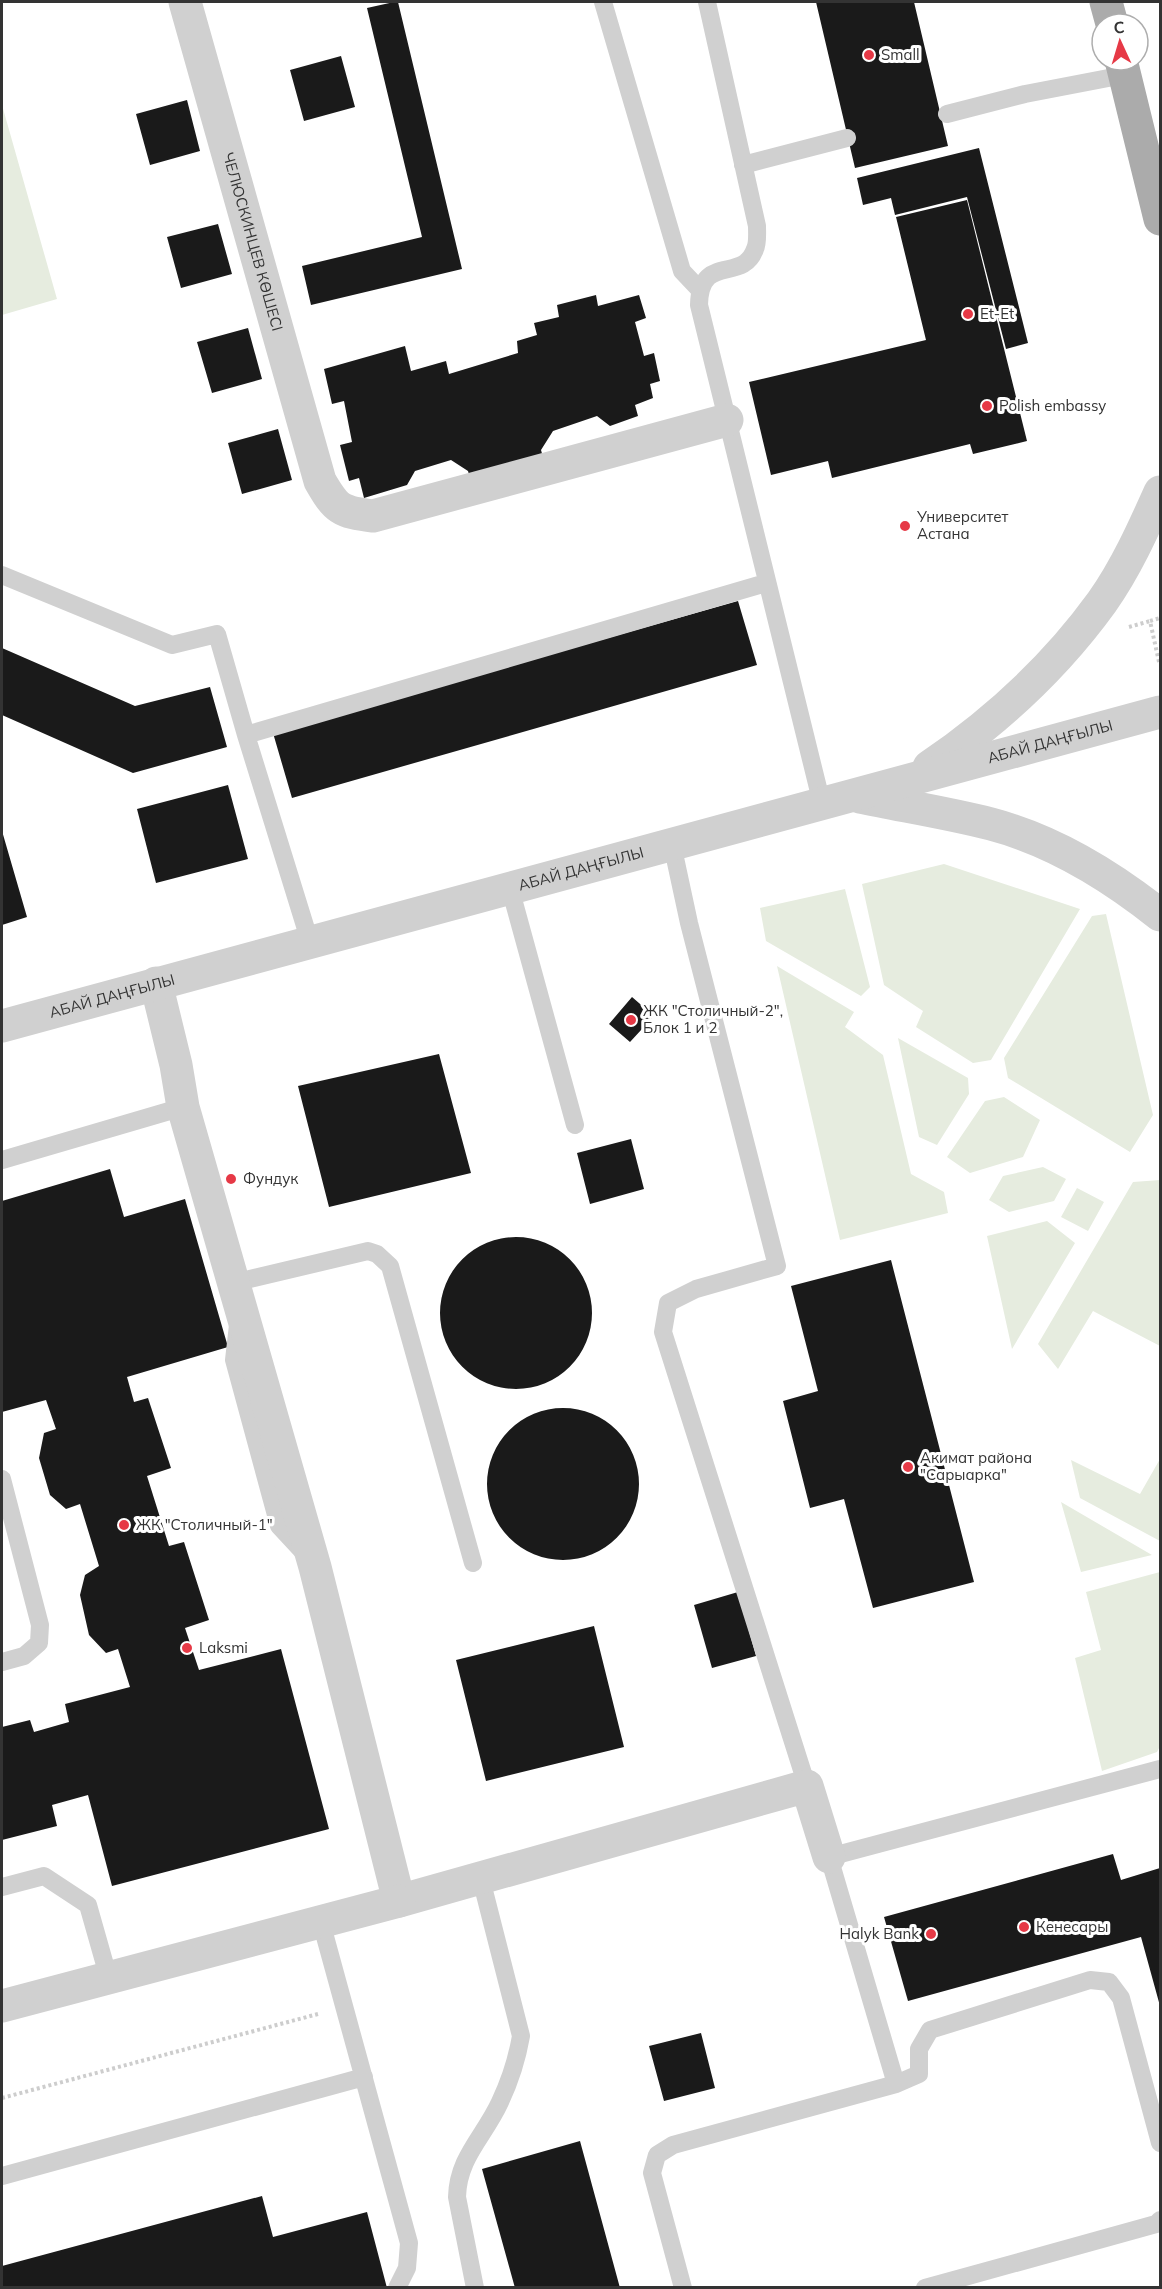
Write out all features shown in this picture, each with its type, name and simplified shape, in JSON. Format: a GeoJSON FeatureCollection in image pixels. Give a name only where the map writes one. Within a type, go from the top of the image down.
{"type":"FeatureCollection","features":[{"type":"Feature","properties":{"kind":"main road"},"geometry":{"type":"LineString","coordinates":[[1124,72],[1161,219]]}},
{"type":"Feature","properties":{"kind":"street","name":"ЧЕЛЮСКИНЦЕВ КӨШЕСІ"},"geometry":{"type":"LineString","coordinates":[[185,2],[320,481],[332,502],[347,513],[372,516],[727,420]]}},
{"type":"Feature","properties":{"kind":"street"},"geometry":{"type":"LineString","coordinates":[[911,779],[959,746],[1026,690],[1067,644],[1102,602],[1126,563],[1161,492]]}},
{"type":"Feature","properties":{"kind":"street","name":"АБАЙ ДАҢҒЫЛЫ"},"geometry":{"type":"LineString","coordinates":[[2,1026],[1161,712]]}},
{"type":"Feature","properties":{"kind":"street"},"geometry":{"type":"LineString","coordinates":[[837,799],[993,824],[1058,849],[1125,887],[1161,915]]}},
{"type":"Feature","properties":{"kind":"street"},"geometry":{"type":"LineString","coordinates":[[156,983],[176,1065],[183,1107],[315,1567],[399,1901]]}},
{"type":"Feature","properties":{"kind":"street"},"geometry":{"type":"LineString","coordinates":[[2,2007],[481,1879],[807,1786],[829,1857]]}},
{"type":"Feature","properties":{"kind":"lane"},"geometry":{"type":"LineString","coordinates":[[603,2],[682,272],[699,289]]}},
{"type":"Feature","properties":{"kind":"lane"},"geometry":{"type":"LineString","coordinates":[[707,2],[757,226],[755,250],[743,265],[709,274],[699,289],[699,305],[766,583],[837,799]]}},
{"type":"Feature","properties":{"kind":"lane"},"geometry":{"type":"LineString","coordinates":[[947,114],[1108,72]]}},
{"type":"Feature","properties":{"kind":"lane"},"geometry":{"type":"LineString","coordinates":[[743,165],[847,138]]}},
{"type":"Feature","properties":{"kind":"lane"},"geometry":{"type":"LineString","coordinates":[[2,575],[172,645],[217,634],[310,942]]}},
{"type":"Feature","properties":{"kind":"lane"},"geometry":{"type":"LineString","coordinates":[[246,735],[766,583]]}},
{"type":"Feature","properties":{"kind":"lane"},"geometry":{"type":"LineString","coordinates":[[672,844],[689,923],[777,1266],[696,1288],[668,1303],[663,1332],[807,1786]]}},
{"type":"Feature","properties":{"kind":"lane"},"geometry":{"type":"LineString","coordinates":[[510,888],[575,1125]]}},
{"type":"Feature","properties":{"kind":"lane"},"geometry":{"type":"LineString","coordinates":[[2,1160],[183,1107]]}},
{"type":"Feature","properties":{"kind":"lane"},"geometry":{"type":"LineString","coordinates":[[237,1294],[368,1251],[377,1254],[390,1266],[473,1563]]}},
{"type":"Feature","properties":{"kind":"lane"},"geometry":{"type":"LineString","coordinates":[[2,1479],[40,1625],[39,1643],[24,1656],[2,1662]]}},
{"type":"Feature","properties":{"kind":"lane"},"geometry":{"type":"LineString","coordinates":[[896,2084],[829,1857],[1161,1769]]}},
{"type":"Feature","properties":{"kind":"lane"},"geometry":{"type":"LineString","coordinates":[[2,1887],[44,1876],[88,1905],[110,1979]]}},
{"type":"Feature","properties":{"kind":"lane"},"geometry":{"type":"LineString","coordinates":[[475,2288],[457,2197],[457,2182],[461,2168],[500,2102],[518,2059],[521,2036],[481,1879]]}},
{"type":"Feature","properties":{"kind":"lane"},"geometry":{"type":"LineString","coordinates":[[321,1922],[410,2243],[407,2268],[397,2288]]}},
{"type":"Feature","properties":{"kind":"lane"},"geometry":{"type":"LineString","coordinates":[[683,2288],[652,2173],[657,2155],[673,2145],[896,2084],[919,2074],[919,2049],[930,2030],[1090,1980],[1109,1982],[1121,1998],[1161,2143]]}},
{"type":"Feature","properties":{"kind":"lane"},"geometry":{"type":"LineString","coordinates":[[2,2176],[364,2077]]}},
{"type":"Feature","properties":{"kind":"lane"},"geometry":{"type":"LineString","coordinates":[[925,2288],[1156,2224],[1161,2220]]}},
{"type":"Feature","properties":{"kind":"path"},"geometry":{"type":"LineString","coordinates":[[1159,662],[1150,621],[1161,618]]}},
{"type":"Feature","properties":{"kind":"path"},"geometry":{"type":"LineString","coordinates":[[2,2098],[95,2075],[345,2006]]}},
{"type":"Feature","properties":{"kind":"shaded area"},"geometry":{"type":"Polygon","coordinates":[[[2,105],[57,299],[2,315],[2,105]]]}},
{"type":"Feature","properties":{"kind":"shaded area"},"geometry":{"type":"Polygon","coordinates":[[[944,864],[1080,909],[991,1060],[973,1063],[916,1027],[923,1011],[884,985],[862,884],[944,864]]]}},
{"type":"Feature","properties":{"kind":"shaded area"},"geometry":{"type":"Polygon","coordinates":[[[845,889],[870,987],[861,996],[766,941],[760,908],[845,889]]]}},
{"type":"Feature","properties":{"kind":"shaded area"},"geometry":{"type":"Polygon","coordinates":[[[1106,914],[1153,1115],[1130,1152],[1008,1078],[1004,1058],[1092,916],[1106,914]]]}},
{"type":"Feature","properties":{"kind":"shaded area"},"geometry":{"type":"Polygon","coordinates":[[[777,966],[854,1012],[845,1027],[883,1055],[911,1174],[944,1192],[948,1213],[840,1240],[777,966]]]}},
{"type":"Feature","properties":{"kind":"shaded area"},"geometry":{"type":"Polygon","coordinates":[[[898,1038],[968,1078],[969,1094],[937,1145],[919,1137],[898,1038]]]}},
{"type":"Feature","properties":{"kind":"shaded area"},"geometry":{"type":"Polygon","coordinates":[[[1004,1097],[1040,1120],[1023,1157],[970,1173],[947,1157],[985,1101],[1004,1097]]]}},
{"type":"Feature","properties":{"kind":"shaded area"},"geometry":{"type":"Polygon","coordinates":[[[1043,1167],[1066,1179],[1054,1201],[1009,1212],[989,1200],[1003,1176],[1043,1167]]]}},
{"type":"Feature","properties":{"kind":"shaded area"},"geometry":{"type":"Polygon","coordinates":[[[1160,1180],[1160,1346],[1093,1311],[1058,1369],[1038,1344],[1133,1182],[1160,1180]]]}},
{"type":"Feature","properties":{"kind":"shaded area"},"geometry":{"type":"Polygon","coordinates":[[[1077,1188],[1104,1202],[1088,1231],[1061,1217],[1077,1188]]]}},
{"type":"Feature","properties":{"kind":"shaded area"},"geometry":{"type":"Polygon","coordinates":[[[1047,1221],[1075,1243],[1012,1349],[987,1236],[1047,1221]]]}},
{"type":"Feature","properties":{"kind":"shaded area"},"geometry":{"type":"Polygon","coordinates":[[[1160,1459],[1160,1541],[1080,1498],[1071,1460],[1140,1494],[1160,1459]]]}},
{"type":"Feature","properties":{"kind":"shaded area"},"geometry":{"type":"Polygon","coordinates":[[[1061,1502],[1152,1555],[1081,1572],[1061,1502]]]}},
{"type":"Feature","properties":{"kind":"shaded area"},"geometry":{"type":"Polygon","coordinates":[[[1160,1572],[1160,1746],[1157,1752],[1102,1771],[1075,1658],[1101,1650],[1086,1592],[1160,1572]]]}},
{"type":"Feature","properties":{"kind":"building"},"geometry":{"type":"Polygon","coordinates":[[[398,2],[462,269],[311,305],[302,266],[422,237],[367,8],[398,2]]]}},
{"type":"Feature","properties":{"kind":"building"},"geometry":{"type":"Polygon","coordinates":[[[816,2],[914,2],[948,146],[855,168],[816,2]]]}},
{"type":"Feature","properties":{"kind":"building"},"geometry":{"type":"Polygon","coordinates":[[[341,56],[355,107],[304,121],[290,70],[341,56]]]}},
{"type":"Feature","properties":{"kind":"building"},"geometry":{"type":"Polygon","coordinates":[[[187,100],[200,151],[150,165],[136,114],[187,100]]]}},
{"type":"Feature","properties":{"kind":"building"},"geometry":{"type":"Polygon","coordinates":[[[979,148],[1028,343],[1006,349],[967,197],[895,215],[891,198],[863,205],[857,178],[979,148]]]}},
{"type":"Feature","properties":{"kind":"building"},"geometry":{"type":"Polygon","coordinates":[[[967,200],[1027,441],[973,454],[970,444],[832,478],[828,461],[771,475],[749,382],[926,340],[896,217],[967,200]]]}},
{"type":"Feature","properties":{"kind":"building"},"geometry":{"type":"Polygon","coordinates":[[[218,224],[232,274],[181,288],[167,237],[218,224]]]}},
{"type":"Feature","properties":{"kind":"building"},"geometry":{"type":"Polygon","coordinates":[[[596,295],[598,306],[639,295],[646,318],[635,322],[644,356],[654,353],[660,381],[650,384],[653,398],[635,405],[638,416],[610,426],[597,416],[553,431],[541,450],[545,464],[473,488],[468,471],[451,460],[415,471],[407,485],[364,498],[359,478],[349,481],[340,445],[352,442],[344,401],[332,404],[324,369],[405,346],[411,371],[446,361],[449,374],[518,353],[517,341],[537,335],[534,323],[559,317],[557,305],[596,295]]]}},
{"type":"Feature","properties":{"kind":"building"},"geometry":{"type":"Polygon","coordinates":[[[248,328],[262,379],[212,393],[197,342],[248,328]]]}},
{"type":"Feature","properties":{"kind":"building"},"geometry":{"type":"Polygon","coordinates":[[[278,429],[292,480],[242,494],[228,443],[278,429]]]}},
{"type":"Feature","properties":{"kind":"building"},"geometry":{"type":"Polygon","coordinates":[[[738,601],[757,665],[292,798],[273,733],[738,601]]]}},
{"type":"Feature","properties":{"kind":"building"},"geometry":{"type":"Polygon","coordinates":[[[2,648],[135,706],[210,687],[227,747],[133,773],[2,715],[2,648]]]}},
{"type":"Feature","properties":{"kind":"building"},"geometry":{"type":"Polygon","coordinates":[[[228,785],[248,859],[156,883],[137,809],[228,785]]]}},
{"type":"Feature","properties":{"kind":"building"},"geometry":{"type":"Polygon","coordinates":[[[2,831],[27,917],[2,925],[2,831]]]}},
{"type":"Feature","properties":{"kind":"building","name":"ЖК \"Столичный-2\", Блок 1 и 2"},"geometry":{"type":"Polygon","coordinates":[[[632,997],[654,1016],[630,1042],[609,1024],[632,997]]]}},
{"type":"Feature","properties":{"kind":"building"},"geometry":{"type":"Polygon","coordinates":[[[439,1054],[471,1173],[329,1207],[298,1086],[439,1054]]]}},
{"type":"Feature","properties":{"kind":"building"},"geometry":{"type":"Polygon","coordinates":[[[631,1139],[644,1189],[590,1204],[577,1153],[631,1139]]]}},
{"type":"Feature","properties":{"kind":"building","name":"ЖК \"Столичный-1\""},"geometry":{"type":"Polygon","coordinates":[[[110,1169],[124,1217],[185,1199],[228,1347],[127,1377],[134,1402],[148,1398],[171,1468],[147,1476],[169,1546],[184,1542],[209,1620],[185,1628],[199,1670],[281,1649],[329,1829],[112,1886],[88,1795],[52,1805],[57,1826],[2,1840],[2,1727],[30,1720],[34,1732],[69,1722],[65,1704],[130,1687],[118,1649],[106,1653],[89,1635],[80,1595],[85,1575],[99,1566],[80,1504],[66,1509],[50,1495],[39,1458],[44,1433],[56,1429],[46,1400],[2,1412],[2,1201],[110,1169]]]}},
{"type":"Feature","properties":{"kind":"building"},"geometry":{"type":"Polygon","coordinates":[[[516,1237],[545,1243],[558,1250],[569,1260],[579,1271],[586,1284],[592,1313],[586,1342],[579,1355],[569,1366],[558,1376],[545,1383],[516,1389],[487,1383],[474,1376],[463,1366],[453,1355],[446,1342],[440,1313],[446,1284],[453,1271],[463,1260],[474,1250],[487,1243],[516,1237]]]}},
{"type":"Feature","properties":{"kind":"building"},"geometry":{"type":"Polygon","coordinates":[[[891,1260],[974,1582],[873,1608],[844,1499],[810,1508],[783,1401],[818,1391],[791,1286],[891,1260]]]}},
{"type":"Feature","properties":{"kind":"building"},"geometry":{"type":"Polygon","coordinates":[[[563,1408],[592,1414],[605,1421],[616,1431],[626,1442],[633,1455],[639,1484],[633,1513],[626,1526],[616,1537],[605,1547],[592,1554],[563,1560],[534,1554],[521,1547],[510,1537],[500,1526],[493,1513],[487,1484],[493,1455],[500,1442],[510,1431],[521,1421],[534,1414],[563,1408]]]}},
{"type":"Feature","properties":{"kind":"building"},"geometry":{"type":"Polygon","coordinates":[[[738,1592],[756,1656],[712,1668],[694,1605],[738,1592]]]}},
{"type":"Feature","properties":{"kind":"building"},"geometry":{"type":"Polygon","coordinates":[[[594,1626],[624,1747],[486,1781],[456,1660],[594,1626]]]}},
{"type":"Feature","properties":{"kind":"building","name":"Кенесары"},"geometry":{"type":"Polygon","coordinates":[[[1113,1854],[1121,1880],[1160,1868],[1160,2006],[1141,1937],[908,2001],[884,1917],[1113,1854]]]}},
{"type":"Feature","properties":{"kind":"building"},"geometry":{"type":"Polygon","coordinates":[[[701,2033],[715,2088],[664,2101],[649,2046],[701,2033]]]}},
{"type":"Feature","properties":{"kind":"building"},"geometry":{"type":"Polygon","coordinates":[[[580,2141],[620,2288],[515,2288],[482,2169],[580,2141]]]}},
{"type":"Feature","properties":{"kind":"building"},"geometry":{"type":"Polygon","coordinates":[[[262,2196],[273,2237],[367,2212],[387,2288],[2,2288],[2,2266],[262,2196]]]}},
{"type":"Feature","properties":{"kind":"place","name":"Small"},"geometry":{"type":"Point","coordinates":[869,55]}},
{"type":"Feature","properties":{"kind":"place","name":"Et-Et"},"geometry":{"type":"Point","coordinates":[968,314]}},
{"type":"Feature","properties":{"kind":"place","name":"Polish embassy"},"geometry":{"type":"Point","coordinates":[987,406]}},
{"type":"Feature","properties":{"kind":"place","name":"Университет Астана"},"geometry":{"type":"Point","coordinates":[905,526]}},
{"type":"Feature","properties":{"kind":"place","name":"ЖК \"Столичный-2\", Блок 1 и 2"},"geometry":{"type":"Point","coordinates":[631,1020]}},
{"type":"Feature","properties":{"kind":"place","name":"Фундук"},"geometry":{"type":"Point","coordinates":[231,1179]}},
{"type":"Feature","properties":{"kind":"place","name":"Акимат района \"Сарыарка\""},"geometry":{"type":"Point","coordinates":[908,1467]}},
{"type":"Feature","properties":{"kind":"place","name":"ЖК \"Столичный-1\""},"geometry":{"type":"Point","coordinates":[124,1525]}},
{"type":"Feature","properties":{"kind":"place","name":"Laksmi"},"geometry":{"type":"Point","coordinates":[187,1648]}},
{"type":"Feature","properties":{"kind":"place","name":"Кенесары"},"geometry":{"type":"Point","coordinates":[1024,1927]}},
{"type":"Feature","properties":{"kind":"place","name":"Halyk Bank"},"geometry":{"type":"Point","coordinates":[931,1934]}}]}
